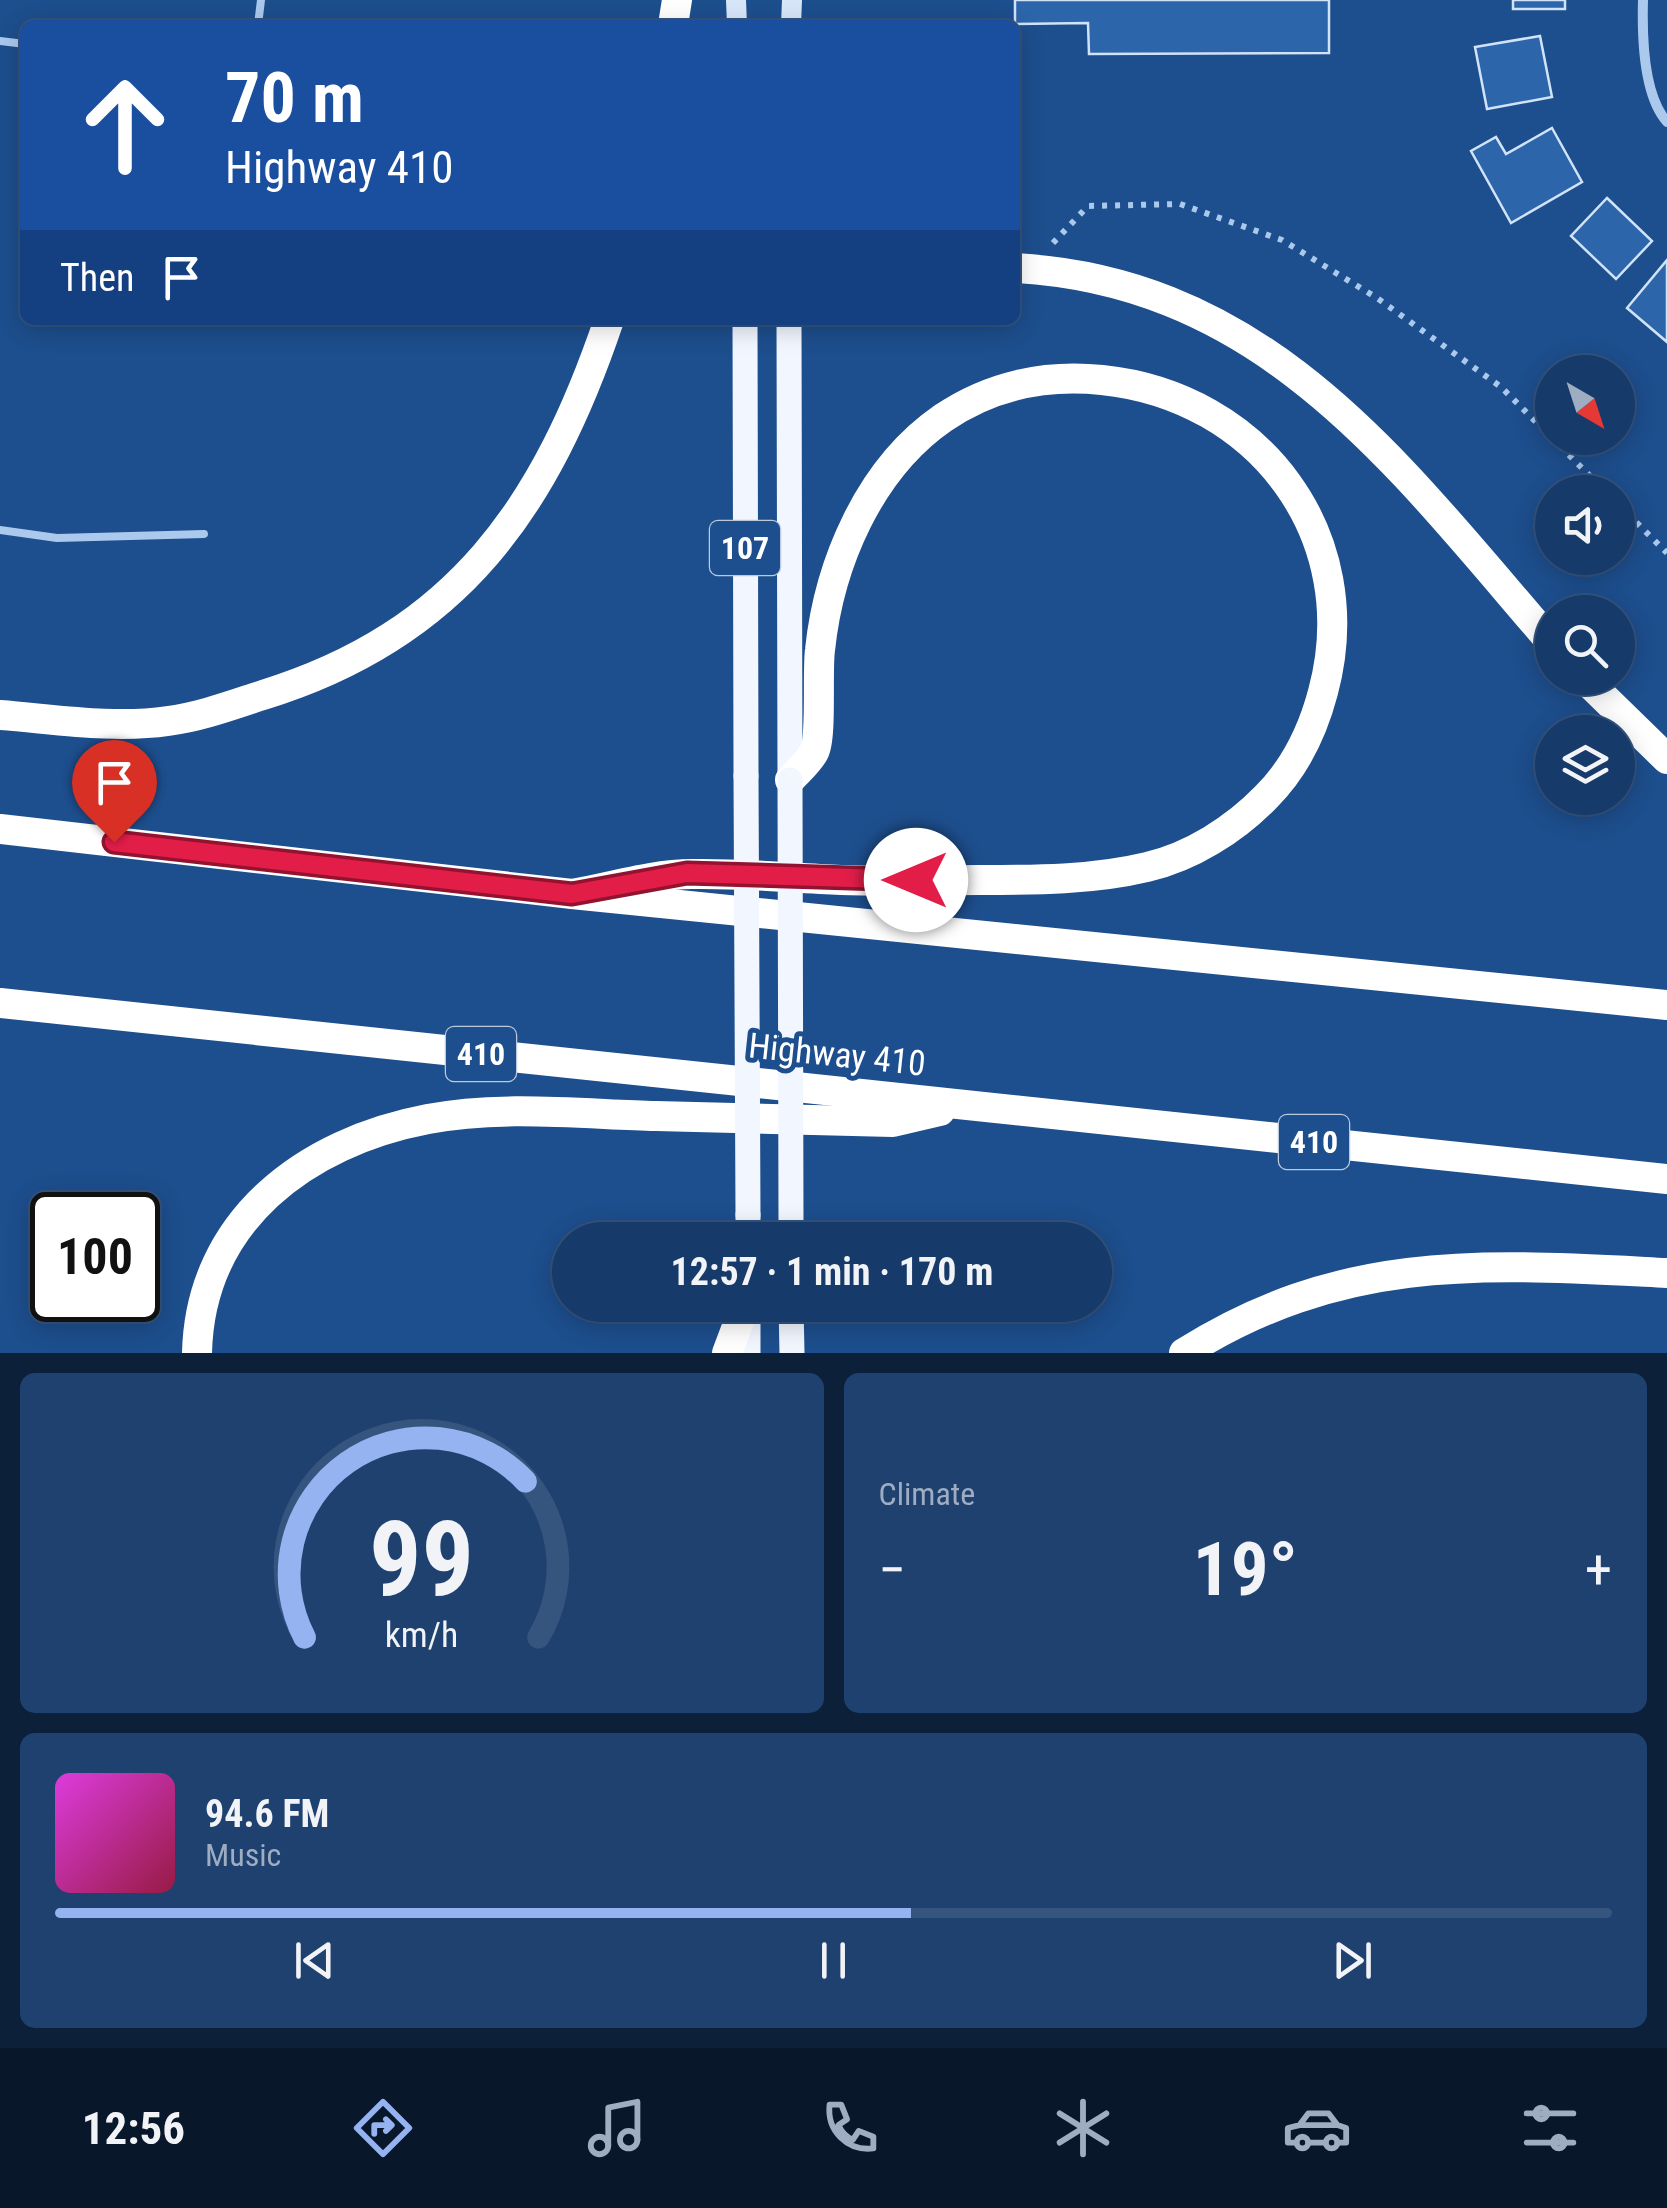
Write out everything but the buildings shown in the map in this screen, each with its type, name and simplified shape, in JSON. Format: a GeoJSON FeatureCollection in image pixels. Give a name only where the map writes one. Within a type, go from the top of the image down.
{"type":"FeatureCollection","features":[{"type":"Feature","properties":{"kind":"highway"},"geometry":{"type":"LineString","coordinates":[[1022,268],[1112,283],[1154,296],[1234,331],[1271,354],[1331,400],[1384,453],[1535,624]]}},
{"type":"Feature","properties":{"kind":"highway"},"geometry":{"type":"LineString","coordinates":[[0,715],[93,722],[167,722],[292,686],[356,658],[427,614],[486,558],[531,492],[566,434],[607,325]]}},
{"type":"Feature","properties":{"kind":"highway"},"geometry":{"type":"LineString","coordinates":[[572,894],[687,873],[848,880],[1054,880],[1148,867],[1191,851],[1232,827],[1269,794],[1299,754],[1318,713],[1330,666],[1333,622],[1327,572],[1318,540],[1297,498],[1266,457],[1239,432],[1200,406],[1168,394],[1124,382],[1054,378],[1007,386],[964,405],[914,440],[890,467],[858,522],[836,576],[824,625],[816,750],[790,780]]}},
{"type":"Feature","properties":{"kind":"highway"},"geometry":{"type":"LineString","coordinates":[[1601,695],[1667,759]]}},
{"type":"Feature","properties":{"kind":"highway"},"geometry":{"type":"LineString","coordinates":[[0,828],[572,894],[1667,1005]]}},
{"type":"Feature","properties":{"kind":"highway","name":"Highway 410"},"geometry":{"type":"LineString","coordinates":[[0,1002],[1667,1179]]}},
{"type":"Feature","properties":{"kind":"highway"},"geometry":{"type":"LineString","coordinates":[[197,1353],[206,1294],[219,1256],[236,1231],[260,1201],[293,1172],[359,1139],[429,1118],[509,1112],[892,1122],[961,1106]]}},
{"type":"Feature","properties":{"kind":"highway"},"geometry":{"type":"LineString","coordinates":[[1184,1353],[1271,1306],[1327,1287],[1380,1276],[1489,1266],[1667,1273]]}},
{"type":"Feature","properties":{"kind":"highway"},"geometry":{"type":"LineString","coordinates":[[727,1353],[739,1322]]}},
{"type":"Feature","properties":{"kind":"main road","name":"107"},"geometry":{"type":"LineString","coordinates":[[745,325],[748,1222]]}},
{"type":"Feature","properties":{"kind":"main road"},"geometry":{"type":"LineString","coordinates":[[789,325],[791,1222]]}},
{"type":"Feature","properties":{"kind":"main road"},"geometry":{"type":"LineString","coordinates":[[747,1322],[748,1353]]}},
{"type":"Feature","properties":{"kind":"main road"},"geometry":{"type":"LineString","coordinates":[[792,1322],[792,1353]]}},
{"type":"Feature","properties":{"kind":"street"},"geometry":{"type":"LineString","coordinates":[[1642,0],[1642,48],[1659,113],[1667,122]]}},
{"type":"Feature","properties":{"kind":"lane"},"geometry":{"type":"LineString","coordinates":[[0,530],[57,538],[204,534]]}},
{"type":"Feature","properties":{"kind":"path"},"geometry":{"type":"LineString","coordinates":[[1022,268],[1088,206],[1180,204],[1282,240],[1377,298],[1501,387],[1589,475]]}},
{"type":"Feature","properties":{"kind":"path"},"geometry":{"type":"LineString","coordinates":[[1635,521],[1667,553]]}},
{"type":"Feature","properties":{"kind":"route"},"geometry":{"type":"LineString","coordinates":[[114,842],[572,894],[687,873],[916,880]]}}]}
